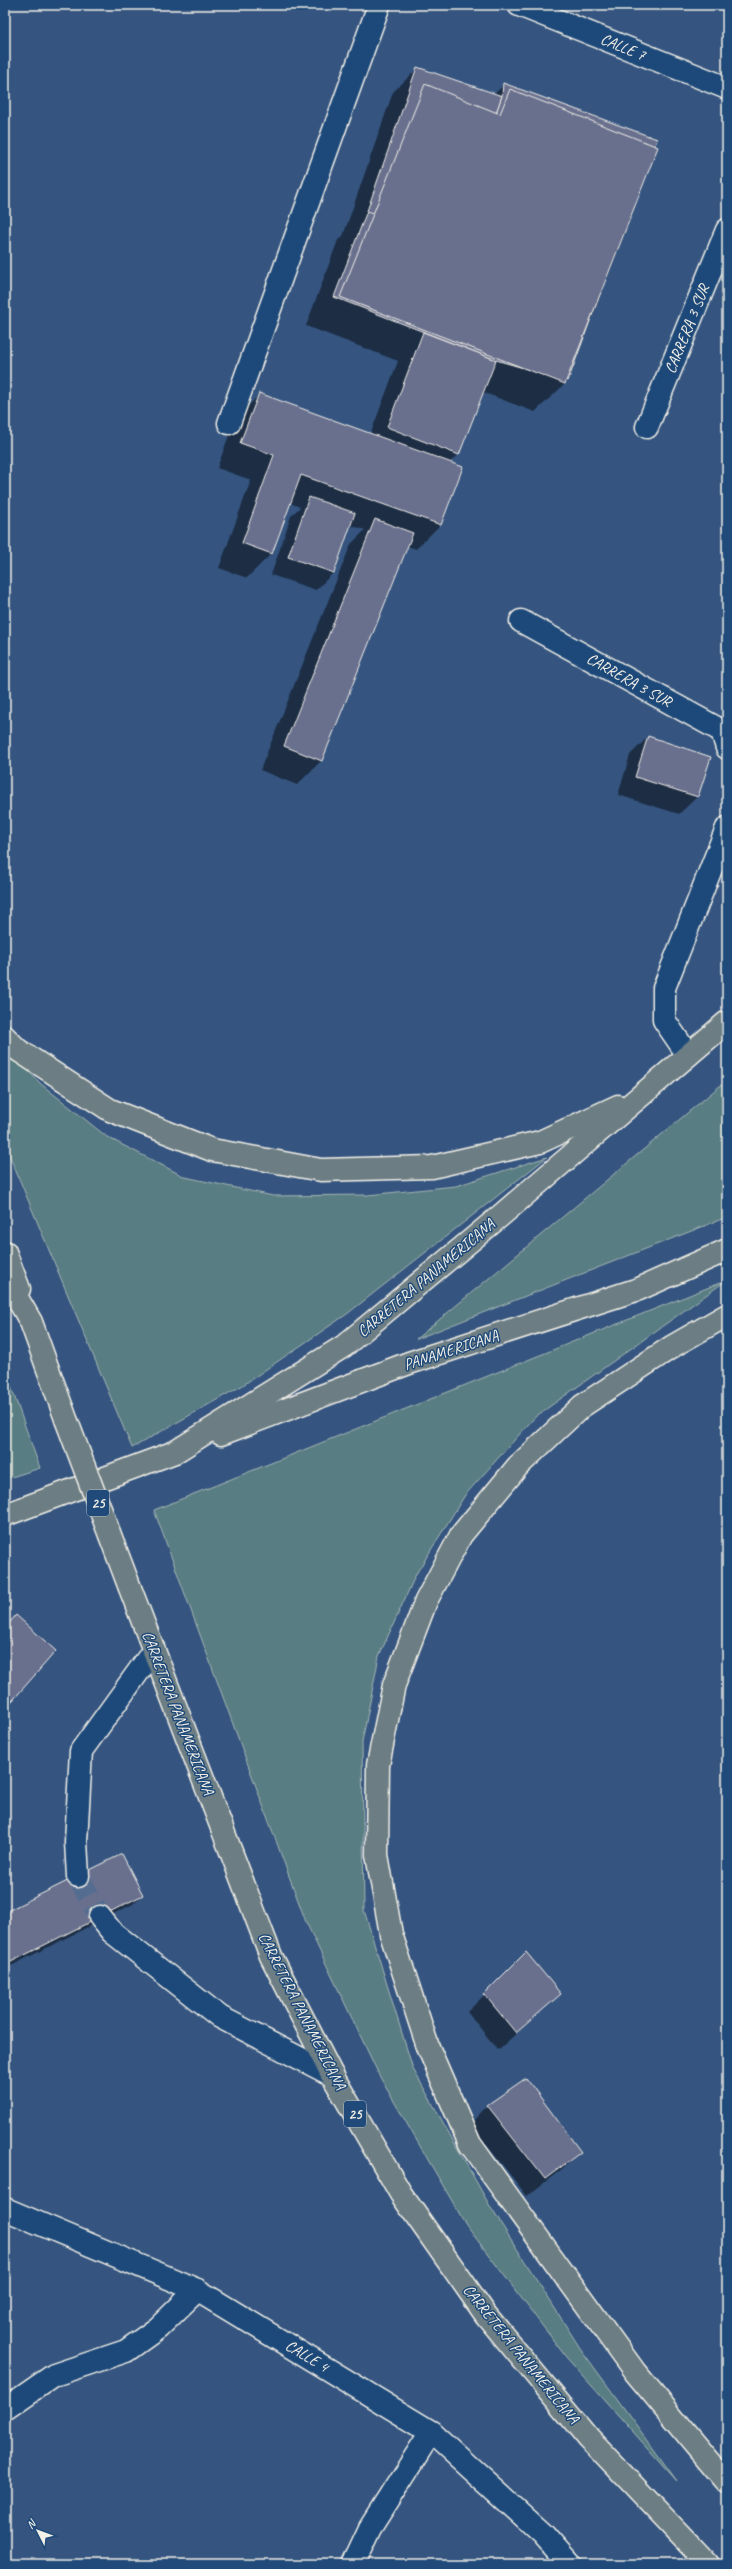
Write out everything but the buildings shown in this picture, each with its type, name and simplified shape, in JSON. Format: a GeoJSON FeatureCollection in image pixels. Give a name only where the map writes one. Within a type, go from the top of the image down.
{"type":"FeatureCollection","features":[{"type":"Feature","properties":{"kind":"highway","name":"CARRETERA PANAMERICANA"},"geometry":{"type":"LineString","coordinates":[[5,1515],[175,1452],[344,1346],[727,1022]]}},
{"type":"Feature","properties":{"kind":"highway"},"geometry":{"type":"LineString","coordinates":[[5,1037],[18,1050],[110,1110],[212,1150],[321,1170],[432,1167],[540,1142],[641,1095]]}},
{"type":"Feature","properties":{"kind":"highway","name":"PANAMERICANA"},"geometry":{"type":"LineString","coordinates":[[175,1452],[409,1363],[639,1289],[727,1250]]}},
{"type":"Feature","properties":{"kind":"highway","name":"25"},"geometry":{"type":"LineString","coordinates":[[5,1252],[31,1322]]}},
{"type":"Feature","properties":{"kind":"highway","name":"CARRETERA PANAMERICANA"},"geometry":{"type":"LineString","coordinates":[[5,1277],[31,1322],[66,1419],[271,1956],[332,2075],[401,2194],[486,2316],[589,2439],[708,2564]]}},
{"type":"Feature","properties":{"kind":"highway"},"geometry":{"type":"LineString","coordinates":[[727,1315],[673,1346],[582,1406],[518,1466],[461,1535],[426,1601],[394,1685],[378,1765],[377,1855],[394,1942],[428,2047],[470,2144],[635,2372],[727,2482]]}},
{"type":"Feature","properties":{"kind":"street"},"geometry":{"type":"LineString","coordinates":[[229,423],[378,5]]}},
{"type":"Feature","properties":{"kind":"street","name":"CALLE 7"},"geometry":{"type":"LineString","coordinates":[[519,5],[727,88]]}},
{"type":"Feature","properties":{"kind":"street","name":"CARRERA 3 SUR"},"geometry":{"type":"LineString","coordinates":[[647,427],[727,230]]}},
{"type":"Feature","properties":{"kind":"street","name":"CARRERA 3 SUR"},"geometry":{"type":"LineString","coordinates":[[521,621],[722,731],[727,748]]}},
{"type":"Feature","properties":{"kind":"street"},"geometry":{"type":"LineString","coordinates":[[688,1056],[664,1020],[664,988],[727,828]]}},
{"type":"Feature","properties":{"kind":"street"},"geometry":{"type":"LineString","coordinates":[[78,1876],[76,1842],[81,1751],[154,1650]]}},
{"type":"Feature","properties":{"kind":"street"},"geometry":{"type":"LineString","coordinates":[[100,1917],[112,1932],[220,2017],[332,2075]]}},
{"type":"Feature","properties":{"kind":"street","name":"CALLE 4"},"geometry":{"type":"LineString","coordinates":[[5,2209],[198,2290],[431,2432],[544,2534],[569,2564]]}},
{"type":"Feature","properties":{"kind":"street"},"geometry":{"type":"LineString","coordinates":[[5,2410],[54,2375],[126,2351],[158,2328],[198,2290]]}},
{"type":"Feature","properties":{"kind":"street"},"geometry":{"type":"LineString","coordinates":[[353,2564],[370,2528],[431,2432]]}},
{"type":"Feature","properties":{"kind":"green space"},"geometry":{"type":"Polygon","coordinates":[[[5,1047],[41,1084],[107,1137],[185,1177],[273,1196],[368,1195],[456,1186],[547,1157],[347,1314],[243,1385],[132,1448],[5,1145],[5,1047]]]}},
{"type":"Feature","properties":{"kind":"green space"},"geometry":{"type":"Polygon","coordinates":[[[727,1080],[727,1217],[416,1339],[727,1080]]]}},
{"type":"Feature","properties":{"kind":"green space"},"geometry":{"type":"Polygon","coordinates":[[[727,1280],[535,1417],[465,1495],[416,1574],[379,1656],[362,1742],[364,1910],[413,2069],[491,2208],[580,2348],[677,2481],[566,2357],[466,2225],[381,2079],[306,1922],[154,1510],[727,1280]]]}},
{"type":"Feature","properties":{"kind":"green space"},"geometry":{"type":"Polygon","coordinates":[[[5,1370],[40,1468],[5,1479],[5,1370]]]}},
{"type":"Feature","properties":{"kind":"tunnel"},"geometry":{"type":"LineString","coordinates":[[78,1876],[100,1917]]}}]}
